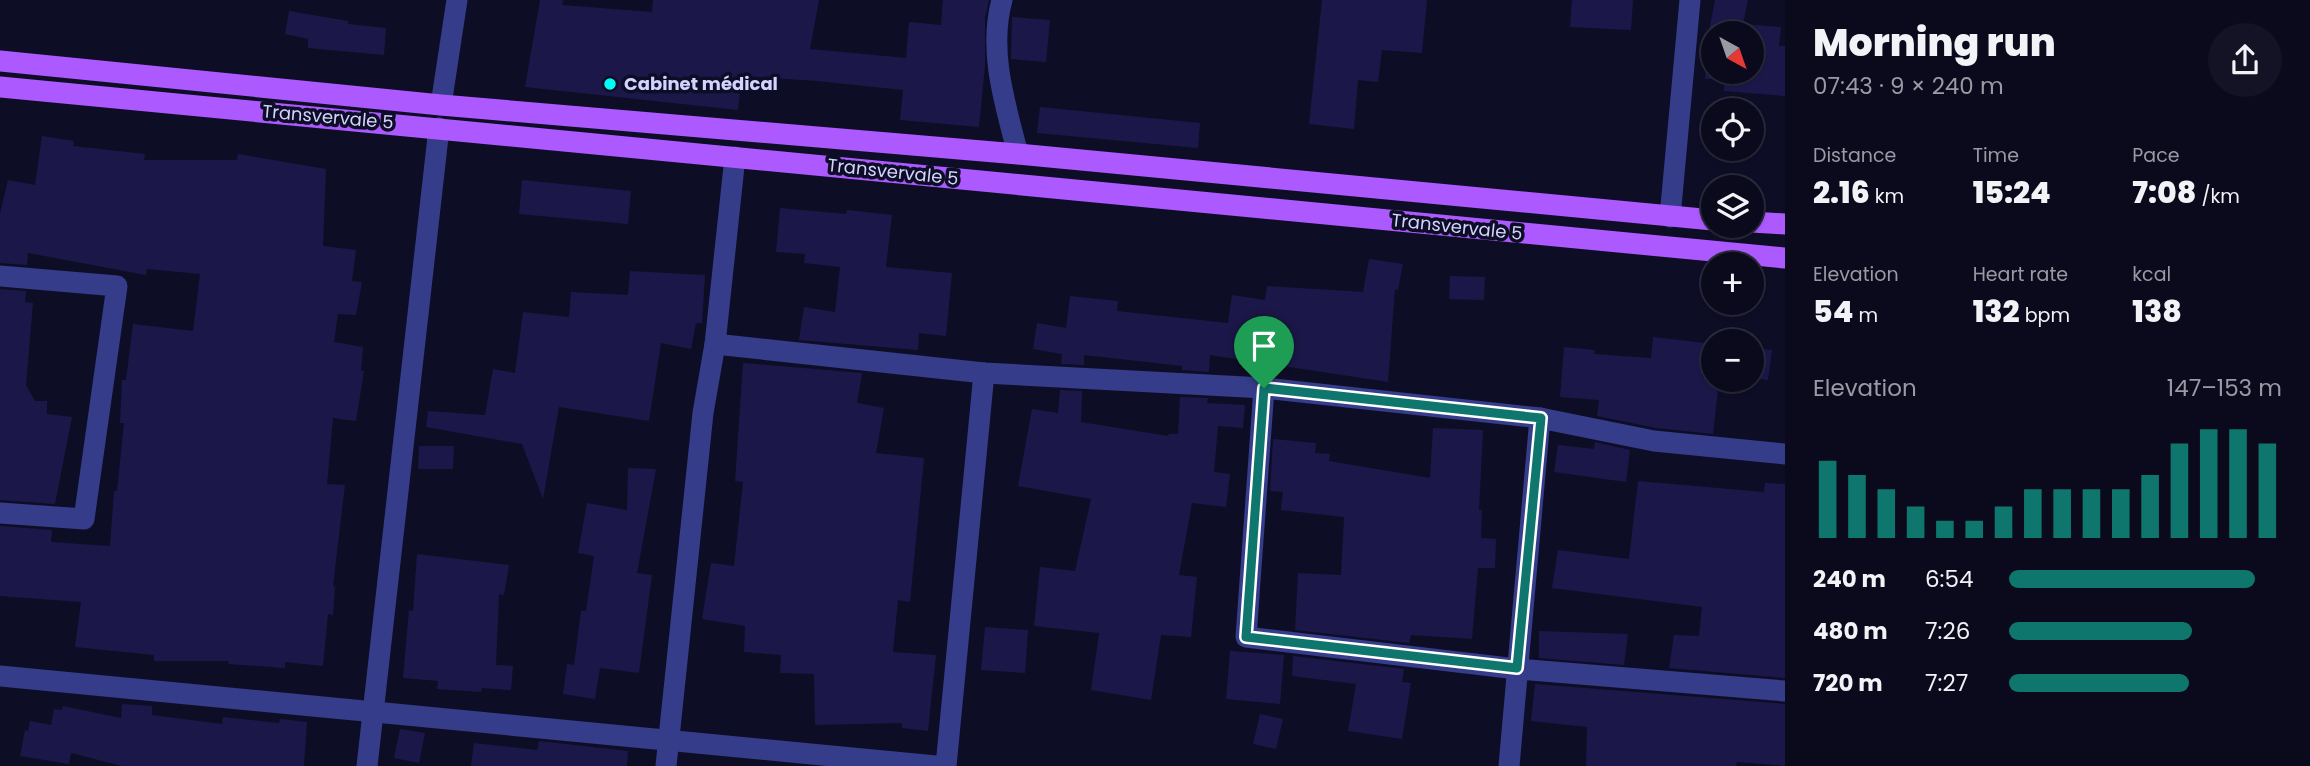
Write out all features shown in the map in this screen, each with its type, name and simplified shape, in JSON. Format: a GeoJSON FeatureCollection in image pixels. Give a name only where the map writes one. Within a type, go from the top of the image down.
{"type":"FeatureCollection","features":[{"type":"Feature","properties":{"kind":"main road","name":"Transvervale 5"},"geometry":{"type":"LineString","coordinates":[[0,61],[441,105],[1018,154],[1701,219]]}},
{"type":"Feature","properties":{"kind":"main road","name":"Transvervale 5"},"geometry":{"type":"LineString","coordinates":[[0,87],[1785,258]]}},
{"type":"Feature","properties":{"kind":"main road"},"geometry":{"type":"LineString","coordinates":[[1764,223],[1785,224]]}},
{"type":"Feature","properties":{"kind":"street"},"geometry":{"type":"LineString","coordinates":[[441,105],[457,0]]}},
{"type":"Feature","properties":{"kind":"street"},"geometry":{"type":"LineString","coordinates":[[1002,0],[998,13],[999,81],[1018,154]]}},
{"type":"Feature","properties":{"kind":"street"},"geometry":{"type":"LineString","coordinates":[[1670,217],[1690,0]]}},
{"type":"Feature","properties":{"kind":"street"},"geometry":{"type":"LineString","coordinates":[[367,766],[439,128]]}},
{"type":"Feature","properties":{"kind":"street"},"geometry":{"type":"LineString","coordinates":[[666,766],[703,413],[715,344],[735,157]]}},
{"type":"Feature","properties":{"kind":"street"},"geometry":{"type":"LineString","coordinates":[[0,276],[117,286],[84,519],[0,513]]}},
{"type":"Feature","properties":{"kind":"street"},"geometry":{"type":"LineString","coordinates":[[715,344],[984,373],[1264,388],[1541,418],[1654,441],[1785,454]]}},
{"type":"Feature","properties":{"kind":"street"},"geometry":{"type":"LineString","coordinates":[[946,766],[984,373]]}},
{"type":"Feature","properties":{"kind":"street"},"geometry":{"type":"LineString","coordinates":[[1264,388],[1246,637],[1517,668],[1785,691]]}},
{"type":"Feature","properties":{"kind":"street"},"geometry":{"type":"LineString","coordinates":[[1509,766],[1541,418]]}},
{"type":"Feature","properties":{"kind":"street"},"geometry":{"type":"LineString","coordinates":[[0,676],[936,766]]}},
{"type":"Feature","properties":{"kind":"building"},"geometry":{"type":"Polygon","coordinates":[[[540,0],[563,0],[562,5],[652,12],[653,0],[819,0],[810,49],[906,58],[909,22],[941,25],[943,0],[989,0],[985,18],[985,65],[979,127],[900,120],[903,90],[817,81],[742,76],[738,110],[525,87],[540,0]]]}},
{"type":"Feature","properties":{"kind":"building"},"geometry":{"type":"Polygon","coordinates":[[[1322,0],[1427,0],[1422,53],[1382,50],[1378,82],[1358,80],[1354,129],[1309,124],[1322,0]]]}},
{"type":"Feature","properties":{"kind":"building"},"geometry":{"type":"Polygon","coordinates":[[[1572,0],[1633,0],[1631,30],[1570,27],[1572,0]]]}},
{"type":"Feature","properties":{"kind":"building"},"geometry":{"type":"Polygon","coordinates":[[[1715,0],[1748,0],[1744,21],[1711,21],[1715,0]]]}},
{"type":"Feature","properties":{"kind":"building"},"geometry":{"type":"Polygon","coordinates":[[[289,11],[348,21],[348,24],[386,28],[384,55],[308,48],[308,39],[285,34],[289,11]]]}},
{"type":"Feature","properties":{"kind":"building"},"geometry":{"type":"Polygon","coordinates":[[[1012,17],[1050,20],[1046,62],[1011,59],[1012,17]]]}},
{"type":"Feature","properties":{"kind":"building"},"geometry":{"type":"Polygon","coordinates":[[[1764,26],[1781,27],[1779,46],[1785,46],[1785,96],[1724,91],[1725,84],[1764,84],[1764,26]]]}},
{"type":"Feature","properties":{"kind":"building"},"geometry":{"type":"Polygon","coordinates":[[[1040,107],[1200,123],[1198,148],[1037,133],[1040,107]]]}},
{"type":"Feature","properties":{"kind":"building"},"geometry":{"type":"Polygon","coordinates":[[[42,136],[74,141],[73,146],[145,154],[144,160],[237,160],[238,154],[326,169],[323,246],[356,250],[352,281],[362,282],[356,315],[338,314],[334,342],[363,347],[361,371],[364,371],[356,421],[333,418],[327,484],[345,485],[333,586],[333,615],[328,614],[323,666],[285,662],[285,668],[228,664],[229,661],[154,661],[154,655],[75,647],[81,602],[0,596],[0,526],[52,530],[51,542],[110,546],[114,491],[117,491],[124,423],[120,423],[122,380],[126,380],[133,324],[193,331],[200,274],[147,269],[146,275],[28,253],[27,265],[0,263],[0,214],[8,180],[35,185],[42,136]]]}},
{"type":"Feature","properties":{"kind":"building"},"geometry":{"type":"Polygon","coordinates":[[[522,180],[631,191],[628,224],[519,214],[522,180]]]}},
{"type":"Feature","properties":{"kind":"building"},"geometry":{"type":"Polygon","coordinates":[[[780,208],[846,214],[847,210],[892,215],[886,267],[952,273],[946,336],[919,333],[918,350],[799,340],[804,307],[835,312],[840,267],[804,263],[805,254],[776,252],[780,208]]]}},
{"type":"Feature","properties":{"kind":"building"},"geometry":{"type":"Polygon","coordinates":[[[1369,259],[1403,264],[1398,290],[1395,289],[1388,382],[1210,355],[1209,372],[1182,370],[1182,366],[1084,355],[1084,365],[1061,364],[1062,354],[1033,349],[1037,323],[1066,328],[1070,296],[1118,301],[1117,311],[1228,323],[1232,295],[1265,300],[1267,286],[1363,292],[1369,259]]]}},
{"type":"Feature","properties":{"kind":"building"},"geometry":{"type":"Polygon","coordinates":[[[630,271],[705,275],[702,323],[696,323],[691,349],[661,343],[649,421],[559,407],[543,499],[522,444],[426,427],[428,411],[485,415],[493,369],[515,373],[523,312],[569,317],[571,292],[628,295],[630,271]]]}},
{"type":"Feature","properties":{"kind":"building"},"geometry":{"type":"Polygon","coordinates":[[[1450,276],[1485,277],[1484,300],[1449,299],[1450,276]]]}},
{"type":"Feature","properties":{"kind":"building"},"geometry":{"type":"Polygon","coordinates":[[[0,289],[26,291],[25,302],[33,303],[26,385],[35,401],[47,401],[47,414],[72,417],[55,504],[0,500],[0,289]]]}},
{"type":"Feature","properties":{"kind":"building"},"geometry":{"type":"Polygon","coordinates":[[[1653,337],[1701,343],[1701,392],[1718,392],[1713,434],[1656,428],[1597,416],[1599,400],[1560,397],[1564,347],[1595,350],[1594,354],[1651,358],[1653,337]]]}},
{"type":"Feature","properties":{"kind":"building"},"geometry":{"type":"Polygon","coordinates":[[[1764,349],[1772,350],[1768,380],[1764,380],[1764,349]]]}},
{"type":"Feature","properties":{"kind":"building"},"geometry":{"type":"Polygon","coordinates":[[[743,363],[862,373],[857,403],[884,408],[876,453],[924,458],[910,602],[898,600],[893,652],[936,655],[928,731],[902,728],[902,723],[815,725],[814,674],[780,673],[781,655],[744,652],[745,626],[702,619],[711,563],[734,566],[743,482],[735,481],[743,363]]]}},
{"type":"Feature","properties":{"kind":"building"},"geometry":{"type":"Polygon","coordinates":[[[1060,390],[1082,391],[1081,422],[1168,436],[1178,434],[1180,397],[1208,398],[1207,403],[1245,405],[1243,428],[1218,426],[1214,472],[1230,474],[1226,507],[1192,503],[1179,575],[1197,577],[1191,637],[1161,635],[1151,700],[1091,690],[1099,633],[1034,626],[1040,567],[1075,571],[1091,499],[1018,486],[1032,409],[1058,413],[1060,390]]]}},
{"type":"Feature","properties":{"kind":"building"},"geometry":{"type":"Polygon","coordinates":[[[1433,428],[1483,430],[1479,510],[1482,510],[1481,538],[1496,539],[1495,568],[1478,568],[1472,639],[1411,635],[1409,643],[1295,630],[1298,573],[1341,575],[1344,517],[1281,510],[1283,492],[1270,491],[1273,439],[1316,443],[1315,453],[1330,454],[1329,461],[1430,478],[1433,428]]]}},
{"type":"Feature","properties":{"kind":"building"},"geometry":{"type":"Polygon","coordinates":[[[1595,442],[1630,450],[1626,482],[1554,472],[1558,445],[1594,449],[1595,442]]]}},
{"type":"Feature","properties":{"kind":"building"},"geometry":{"type":"Polygon","coordinates":[[[419,446],[454,446],[453,469],[418,469],[419,446]]]}},
{"type":"Feature","properties":{"kind":"building"},"geometry":{"type":"Polygon","coordinates":[[[628,468],[656,469],[637,573],[652,575],[639,673],[600,668],[595,699],[563,694],[567,664],[574,665],[581,611],[586,611],[594,556],[578,553],[587,503],[627,510],[628,468]]]}},
{"type":"Feature","properties":{"kind":"building"},"geometry":{"type":"Polygon","coordinates":[[[1638,481],[1764,492],[1765,483],[1785,484],[1785,678],[1669,668],[1674,635],[1699,636],[1702,607],[1552,588],[1558,550],[1629,559],[1638,481]]]}},
{"type":"Feature","properties":{"kind":"building"},"geometry":{"type":"Polygon","coordinates":[[[417,554],[509,565],[504,595],[499,594],[496,665],[513,666],[511,690],[482,688],[481,692],[437,689],[438,681],[403,678],[409,610],[413,611],[417,554]]]}},
{"type":"Feature","properties":{"kind":"building"},"geometry":{"type":"Polygon","coordinates":[[[985,627],[1028,630],[1025,673],[981,670],[985,627]]]}},
{"type":"Feature","properties":{"kind":"building"},"geometry":{"type":"Polygon","coordinates":[[[1539,631],[1628,634],[1624,665],[1539,658],[1539,631]]]}},
{"type":"Feature","properties":{"kind":"building"},"geometry":{"type":"Polygon","coordinates":[[[1230,651],[1284,655],[1280,704],[1226,699],[1230,651]]]}},
{"type":"Feature","properties":{"kind":"building"},"geometry":{"type":"Polygon","coordinates":[[[1293,656],[1404,669],[1402,682],[1411,683],[1402,739],[1348,731],[1356,684],[1292,676],[1293,656]]]}},
{"type":"Feature","properties":{"kind":"building"},"geometry":{"type":"Polygon","coordinates":[[[1535,684],[1785,704],[1785,766],[1737,762],[1736,766],[1586,766],[1587,727],[1531,721],[1535,684]]]}},
{"type":"Feature","properties":{"kind":"building"},"geometry":{"type":"Polygon","coordinates":[[[122,704],[152,706],[152,715],[222,724],[223,717],[279,723],[280,719],[307,722],[304,766],[122,766],[71,753],[69,764],[20,756],[25,730],[28,731],[30,721],[51,725],[54,709],[62,710],[63,706],[121,718],[122,704]]]}},
{"type":"Feature","properties":{"kind":"building"},"geometry":{"type":"Polygon","coordinates":[[[1260,714],[1283,719],[1276,749],[1253,744],[1260,714]]]}},
{"type":"Feature","properties":{"kind":"building"},"geometry":{"type":"Polygon","coordinates":[[[400,729],[425,733],[419,763],[394,758],[400,729]]]}},
{"type":"Feature","properties":{"kind":"building"},"geometry":{"type":"Polygon","coordinates":[[[539,741],[628,751],[627,766],[471,766],[474,743],[537,750],[539,741]]]}},
{"type":"Feature","properties":{"kind":"place","name":"Cabinet médical"},"geometry":{"type":"Point","coordinates":[610,84]}},
{"type":"Feature","properties":{"kind":"route"},"geometry":{"type":"LineString","coordinates":[[1264,388],[1541,418],[1517,668],[1246,637],[1264,388]]}}]}
